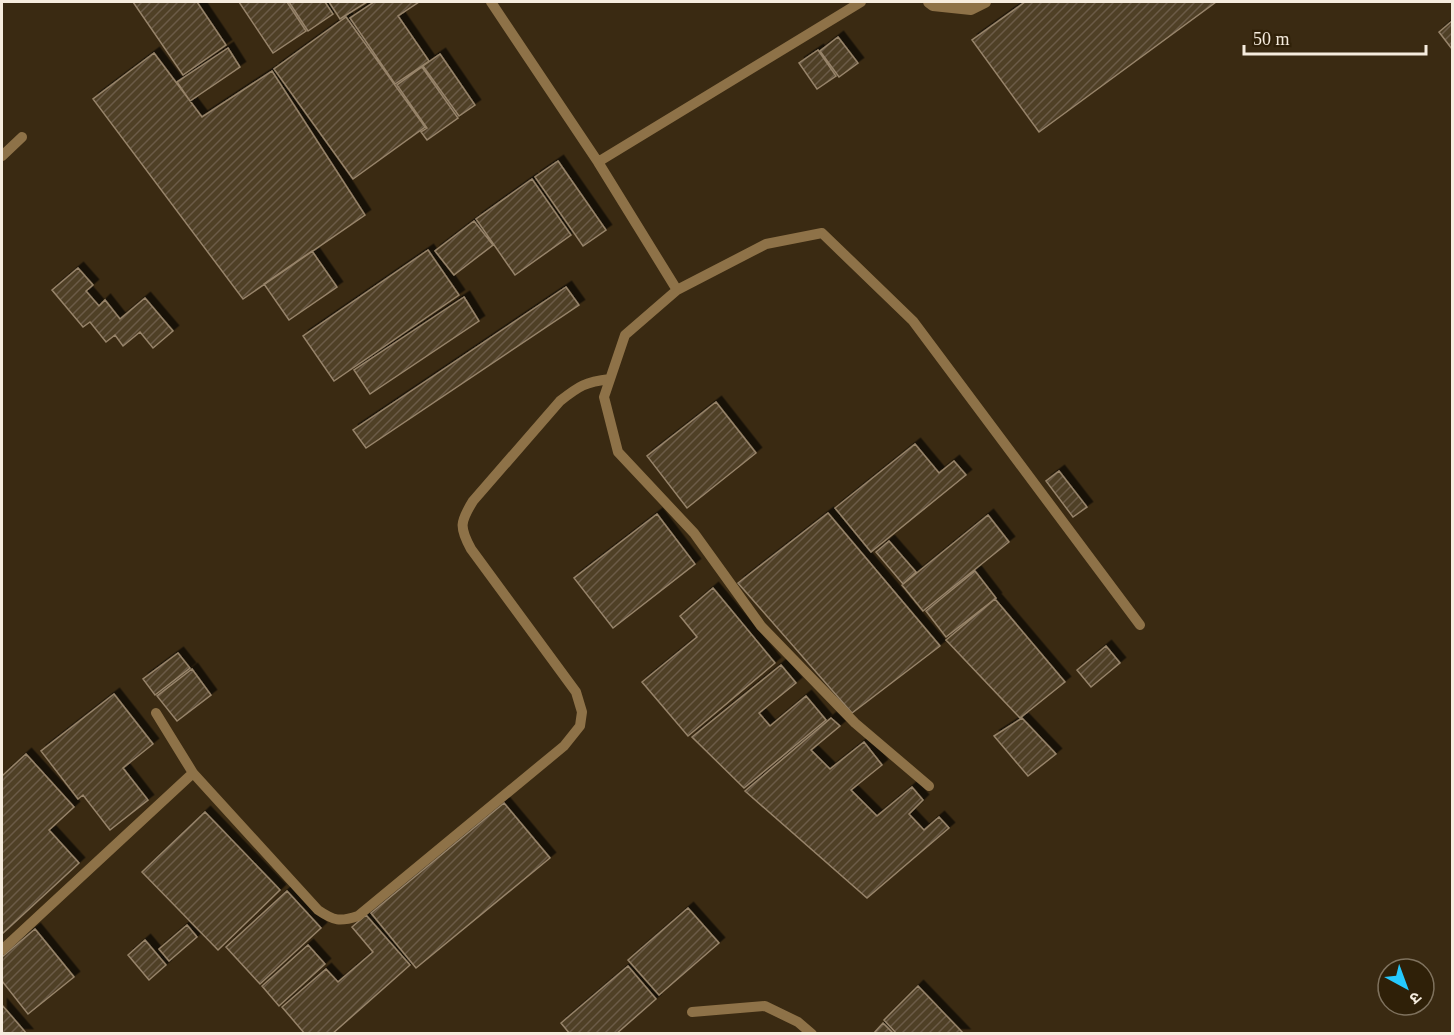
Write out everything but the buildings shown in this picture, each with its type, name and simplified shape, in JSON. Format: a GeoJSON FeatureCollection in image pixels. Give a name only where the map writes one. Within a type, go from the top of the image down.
{"type":"FeatureCollection","features":[{"type":"Feature","properties":{"kind":"street"},"geometry":{"type":"LineString","coordinates":[[929,2],[933,5],[971,9],[986,2]]}},
{"type":"Feature","properties":{"kind":"lane"},"geometry":{"type":"LineString","coordinates":[[491,2],[598,162],[677,290]]}},
{"type":"Feature","properties":{"kind":"lane"},"geometry":{"type":"LineString","coordinates":[[598,162],[861,2]]}},
{"type":"Feature","properties":{"kind":"lane"},"geometry":{"type":"LineString","coordinates":[[2,156],[22,137]]}},
{"type":"Feature","properties":{"kind":"lane"},"geometry":{"type":"LineString","coordinates":[[929,786],[855,723],[761,627],[694,533],[618,452],[604,396],[625,335],[677,290],[766,244],[822,233],[913,321],[1140,625]]}},
{"type":"Feature","properties":{"kind":"lane"},"geometry":{"type":"LineString","coordinates":[[156,713],[193,773],[318,910],[330,918],[343,920],[358,916],[564,746],[579,726],[582,712],[576,692],[471,549],[463,534],[463,517],[473,501],[560,401],[576,388],[591,381],[610,379]]}},
{"type":"Feature","properties":{"kind":"lane"},"geometry":{"type":"LineString","coordinates":[[2,950],[193,773]]}},
{"type":"Feature","properties":{"kind":"lane"},"geometry":{"type":"LineString","coordinates":[[692,1012],[765,1006],[798,1022],[812,1034]]}}]}
